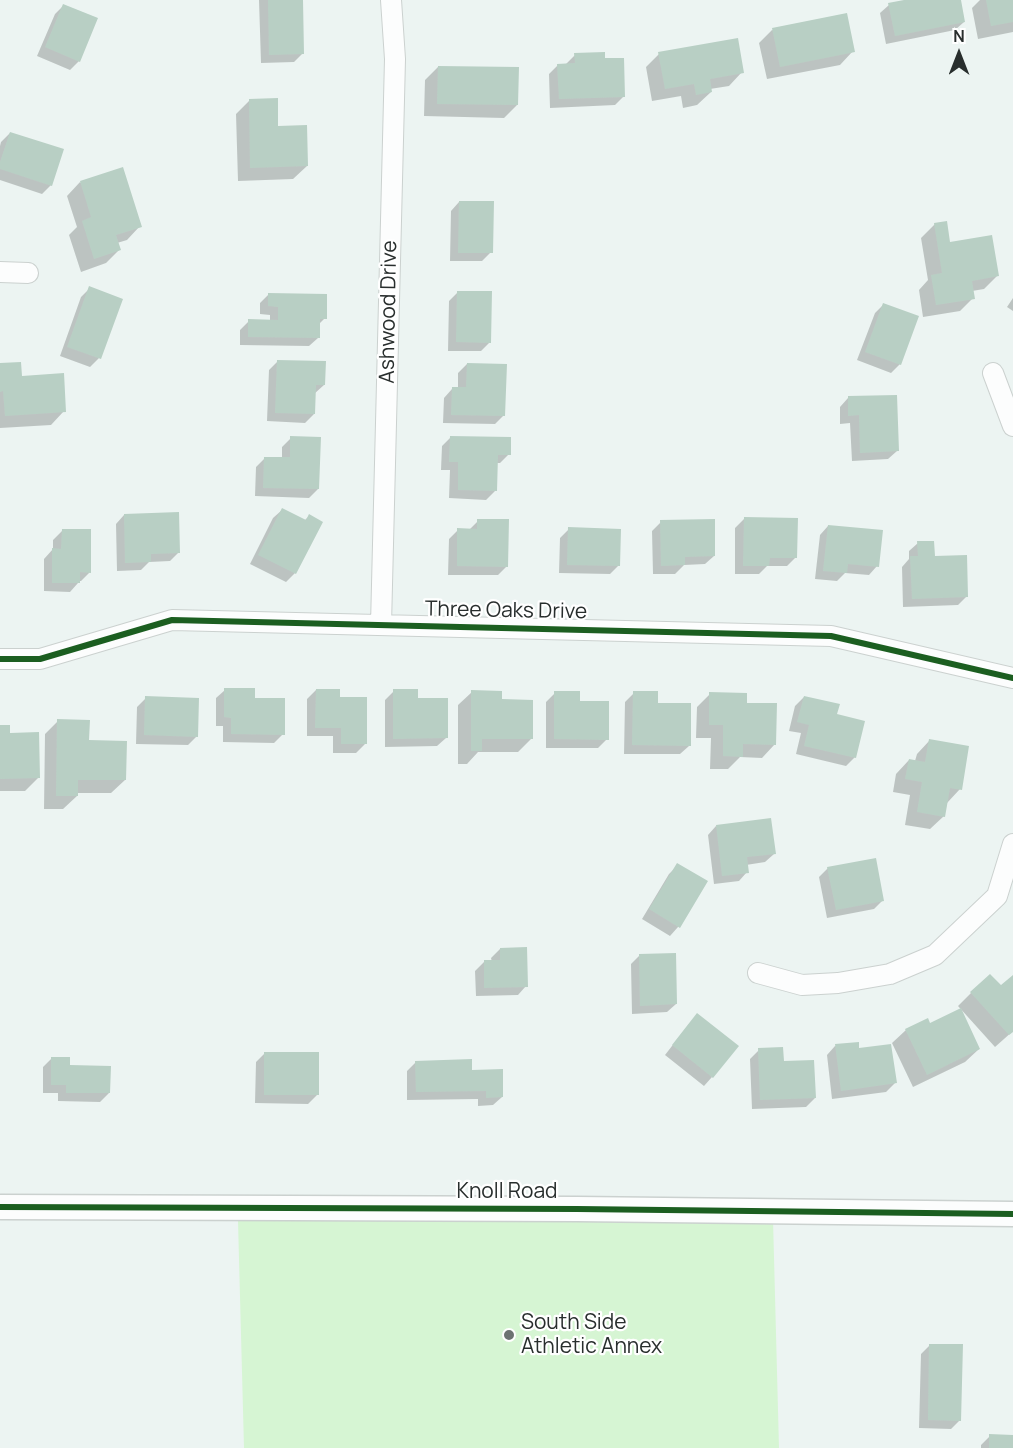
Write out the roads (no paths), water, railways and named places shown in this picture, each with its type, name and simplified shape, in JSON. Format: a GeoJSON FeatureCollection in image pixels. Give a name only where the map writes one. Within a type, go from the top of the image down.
{"type":"FeatureCollection","features":[{"type":"Feature","properties":{"kind":"street","name":"Ashwood Drive"},"geometry":{"type":"LineString","coordinates":[[381,625],[395,59],[392,0]]}},
{"type":"Feature","properties":{"kind":"street"},"geometry":{"type":"LineString","coordinates":[[0,272],[28,273]]}},
{"type":"Feature","properties":{"kind":"street"},"geometry":{"type":"LineString","coordinates":[[993,373],[1013,426]]}},
{"type":"Feature","properties":{"kind":"street","name":"Three Oaks Drive"},"geometry":{"type":"LineString","coordinates":[[0,659],[40,659],[172,620],[831,636],[1013,678]]}},
{"type":"Feature","properties":{"kind":"street"},"geometry":{"type":"LineString","coordinates":[[758,973],[801,986],[890,974],[934,955],[997,896],[1013,844]]}},
{"type":"Feature","properties":{"kind":"street","name":"Knoll Road"},"geometry":{"type":"LineString","coordinates":[[0,1207],[577,1209],[1013,1214]]}},
{"type":"Feature","properties":{"kind":"place","name":"South Side Athletic Annex"},"geometry":{"type":"Point","coordinates":[509,1335]}}]}
